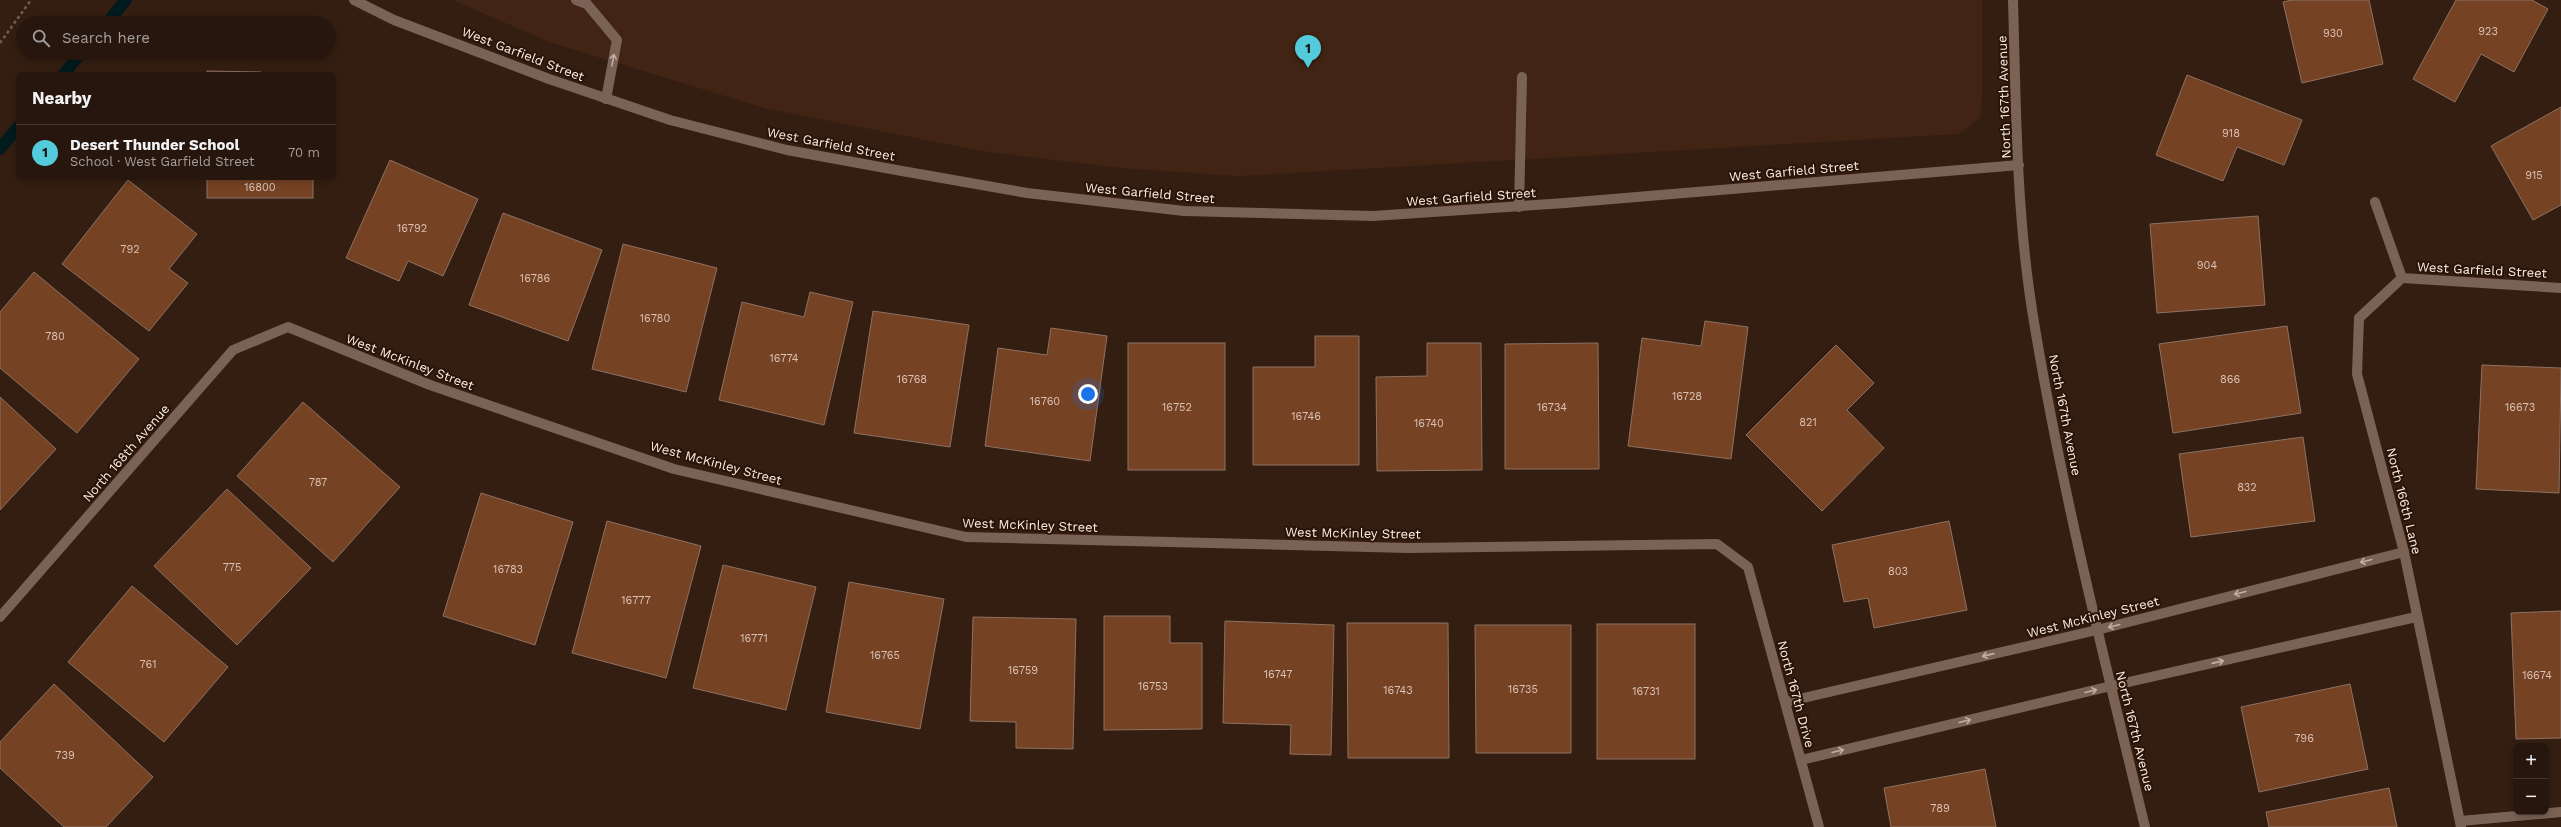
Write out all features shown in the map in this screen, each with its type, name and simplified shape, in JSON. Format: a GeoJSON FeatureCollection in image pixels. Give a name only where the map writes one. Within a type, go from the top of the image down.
{"type":"FeatureCollection","features":[{"type":"Feature","properties":{"kind":"street","name":"West Garfield Street"},"geometry":{"type":"LineString","coordinates":[[354,0],[394,20],[606,99],[670,120],[787,150],[1027,193],[1184,211],[1374,216],[1520,207],[2020,165]]}},
{"type":"Feature","properties":{"kind":"street"},"geometry":{"type":"LineString","coordinates":[[576,0],[587,4],[617,40],[606,99]]}},
{"type":"Feature","properties":{"kind":"street","name":"North 167th Avenue"},"geometry":{"type":"LineString","coordinates":[[2013,0],[2022,213],[2033,315],[2071,515],[2097,630],[2145,827]]}},
{"type":"Feature","properties":{"kind":"street"},"geometry":{"type":"LineString","coordinates":[[1520,207],[1522,77]]}},
{"type":"Feature","properties":{"kind":"street"},"geometry":{"type":"LineString","coordinates":[[2375,202],[2402,278]]}},
{"type":"Feature","properties":{"kind":"street","name":"West Garfield Street"},"geometry":{"type":"LineString","coordinates":[[2402,278],[2561,288]]}},
{"type":"Feature","properties":{"kind":"street","name":"North 166th Lane"},"geometry":{"type":"LineString","coordinates":[[2402,278],[2359,318],[2357,374],[2404,552],[2416,617],[2460,824]]}},
{"type":"Feature","properties":{"kind":"street","name":"West McKinley Street"},"geometry":{"type":"LineString","coordinates":[[288,327],[430,385],[674,469],[966,538],[1408,548],[1717,544],[1748,567]]}},
{"type":"Feature","properties":{"kind":"street","name":"North 168th Avenue"},"geometry":{"type":"LineString","coordinates":[[0,617],[234,350],[288,327]]}},
{"type":"Feature","properties":{"kind":"street","name":"West McKinley Street"},"geometry":{"type":"LineString","coordinates":[[1786,702],[2097,630],[2404,552]]}},
{"type":"Feature","properties":{"kind":"street","name":"North 167th Drive"},"geometry":{"type":"LineString","coordinates":[[1748,567],[1819,827]]}},
{"type":"Feature","properties":{"kind":"street"},"geometry":{"type":"LineString","coordinates":[[1800,760],[2111,686],[2416,617]]}},
{"type":"Feature","properties":{"kind":"street"},"geometry":{"type":"LineString","coordinates":[[2460,824],[2561,812]]}},
{"type":"Feature","properties":{"kind":"path"},"geometry":{"type":"LineString","coordinates":[[19,16],[31,0]]}},
{"type":"Feature","properties":{"kind":"path"},"geometry":{"type":"LineString","coordinates":[[0,43],[16,21]]}},
{"type":"Feature","properties":{"kind":"shaded area"},"geometry":{"type":"Polygon","coordinates":[[[453,0],[1982,0],[1982,94],[1980,118],[1959,134],[1239,176],[1120,168],[982,151],[764,108],[549,42],[453,0]]]}},
{"type":"Feature","properties":{"kind":"building"},"geometry":{"type":"Polygon","coordinates":[[[2292,0],[2369,0],[2383,64],[2302,83],[2283,2],[2292,0]]]}},
{"type":"Feature","properties":{"kind":"building"},"geometry":{"type":"Polygon","coordinates":[[[2456,0],[2532,0],[2548,9],[2514,72],[2481,54],[2455,102],[2413,79],[2456,0]]]}},
{"type":"Feature","properties":{"kind":"building"},"geometry":{"type":"Polygon","coordinates":[[[207,71],[261,72],[207,72],[207,71]]]}},
{"type":"Feature","properties":{"kind":"building"},"geometry":{"type":"Polygon","coordinates":[[[2187,75],[2302,120],[2284,165],[2237,147],[2223,181],[2156,155],[2187,75]]]}},
{"type":"Feature","properties":{"kind":"building"},"geometry":{"type":"Polygon","coordinates":[[[2561,107],[2561,205],[2533,220],[2491,146],[2561,107]]]}},
{"type":"Feature","properties":{"kind":"building"},"geometry":{"type":"Polygon","coordinates":[[[390,160],[478,199],[443,276],[408,261],[399,281],[346,258],[390,160]]]}},
{"type":"Feature","properties":{"kind":"building"},"geometry":{"type":"Polygon","coordinates":[[[128,180],[197,234],[169,269],[188,283],[149,331],[62,264],[128,180]]]}},
{"type":"Feature","properties":{"kind":"building"},"geometry":{"type":"Polygon","coordinates":[[[207,180],[313,180],[313,198],[207,198],[207,180]]]}},
{"type":"Feature","properties":{"kind":"building"},"geometry":{"type":"Polygon","coordinates":[[[503,213],[602,250],[568,341],[469,305],[503,213]]]}},
{"type":"Feature","properties":{"kind":"building"},"geometry":{"type":"Polygon","coordinates":[[[2258,216],[2265,305],[2157,313],[2150,224],[2258,216]]]}},
{"type":"Feature","properties":{"kind":"building"},"geometry":{"type":"Polygon","coordinates":[[[623,244],[717,268],[686,392],[592,369],[623,244]]]}},
{"type":"Feature","properties":{"kind":"building"},"geometry":{"type":"Polygon","coordinates":[[[34,272],[139,359],[77,433],[0,368],[0,312],[34,272]]]}},
{"type":"Feature","properties":{"kind":"building"},"geometry":{"type":"Polygon","coordinates":[[[810,292],[853,302],[824,425],[719,400],[742,302],[804,317],[810,292]]]}},
{"type":"Feature","properties":{"kind":"building"},"geometry":{"type":"Polygon","coordinates":[[[873,311],[969,325],[950,447],[854,433],[873,311]]]}},
{"type":"Feature","properties":{"kind":"building"},"geometry":{"type":"Polygon","coordinates":[[[1705,321],[1748,327],[1731,459],[1628,446],[1642,338],[1701,346],[1705,321]]]}},
{"type":"Feature","properties":{"kind":"building"},"geometry":{"type":"Polygon","coordinates":[[[2287,326],[2301,413],[2173,433],[2159,344],[2287,326]]]}},
{"type":"Feature","properties":{"kind":"building"},"geometry":{"type":"Polygon","coordinates":[[[1051,328],[1107,336],[1090,461],[985,446],[998,348],[1047,355],[1051,328]]]}},
{"type":"Feature","properties":{"kind":"building"},"geometry":{"type":"Polygon","coordinates":[[[1315,336],[1359,336],[1359,465],[1253,465],[1253,367],[1315,367],[1315,336]]]}},
{"type":"Feature","properties":{"kind":"building"},"geometry":{"type":"Polygon","coordinates":[[[1128,343],[1225,343],[1225,470],[1128,470],[1128,343]]]}},
{"type":"Feature","properties":{"kind":"building"},"geometry":{"type":"Polygon","coordinates":[[[1427,343],[1481,343],[1482,470],[1377,471],[1376,377],[1427,376],[1427,343]]]}},
{"type":"Feature","properties":{"kind":"building"},"geometry":{"type":"Polygon","coordinates":[[[1598,343],[1599,469],[1505,469],[1505,344],[1598,343]]]}},
{"type":"Feature","properties":{"kind":"building"},"geometry":{"type":"Polygon","coordinates":[[[1836,345],[1874,383],[1847,410],[1884,448],[1822,511],[1746,435],[1836,345]]]}},
{"type":"Feature","properties":{"kind":"building"},"geometry":{"type":"Polygon","coordinates":[[[2482,365],[2561,368],[2559,493],[2476,489],[2482,365]]]}},
{"type":"Feature","properties":{"kind":"building"},"geometry":{"type":"Polygon","coordinates":[[[0,397],[56,449],[0,510],[0,397]]]}},
{"type":"Feature","properties":{"kind":"building"},"geometry":{"type":"Polygon","coordinates":[[[303,402],[400,487],[333,562],[237,476],[303,402]]]}},
{"type":"Feature","properties":{"kind":"building"},"geometry":{"type":"Polygon","coordinates":[[[2303,437],[2315,521],[2191,537],[2179,454],[2303,437]]]}},
{"type":"Feature","properties":{"kind":"building"},"geometry":{"type":"Polygon","coordinates":[[[227,489],[311,568],[237,645],[154,566],[227,489]]]}},
{"type":"Feature","properties":{"kind":"building"},"geometry":{"type":"Polygon","coordinates":[[[481,493],[573,522],[535,645],[443,616],[481,493]]]}},
{"type":"Feature","properties":{"kind":"building"},"geometry":{"type":"Polygon","coordinates":[[[607,521],[701,546],[666,678],[572,653],[607,521]]]}},
{"type":"Feature","properties":{"kind":"building"},"geometry":{"type":"Polygon","coordinates":[[[1949,521],[1967,610],[1874,628],[1868,598],[1844,602],[1832,545],[1949,521]]]}},
{"type":"Feature","properties":{"kind":"building"},"geometry":{"type":"Polygon","coordinates":[[[723,565],[816,587],[786,710],[693,688],[723,565]]]}},
{"type":"Feature","properties":{"kind":"building"},"geometry":{"type":"Polygon","coordinates":[[[849,582],[944,599],[920,729],[826,712],[849,582]]]}},
{"type":"Feature","properties":{"kind":"building"},"geometry":{"type":"Polygon","coordinates":[[[132,586],[228,667],[164,742],[68,662],[132,586]]]}},
{"type":"Feature","properties":{"kind":"building"},"geometry":{"type":"Polygon","coordinates":[[[2561,611],[2561,738],[2516,739],[2511,613],[2561,611]]]}},
{"type":"Feature","properties":{"kind":"building"},"geometry":{"type":"Polygon","coordinates":[[[1104,616],[1170,616],[1170,643],[1202,643],[1202,729],[1104,730],[1104,616]]]}},
{"type":"Feature","properties":{"kind":"building"},"geometry":{"type":"Polygon","coordinates":[[[973,617],[1076,619],[1073,749],[1016,748],[1016,722],[970,721],[973,617]]]}},
{"type":"Feature","properties":{"kind":"building"},"geometry":{"type":"Polygon","coordinates":[[[1225,621],[1334,625],[1331,755],[1290,754],[1291,725],[1223,723],[1225,621]]]}},
{"type":"Feature","properties":{"kind":"building"},"geometry":{"type":"Polygon","coordinates":[[[1347,623],[1448,623],[1449,758],[1348,758],[1347,623]]]}},
{"type":"Feature","properties":{"kind":"building"},"geometry":{"type":"Polygon","coordinates":[[[1597,624],[1695,624],[1695,759],[1597,759],[1597,624]]]}},
{"type":"Feature","properties":{"kind":"building"},"geometry":{"type":"Polygon","coordinates":[[[1475,625],[1571,625],[1571,753],[1476,753],[1475,625]]]}},
{"type":"Feature","properties":{"kind":"building"},"geometry":{"type":"Polygon","coordinates":[[[54,684],[153,777],[106,827],[64,827],[0,768],[0,742],[54,684]]]}},
{"type":"Feature","properties":{"kind":"building"},"geometry":{"type":"Polygon","coordinates":[[[2350,684],[2368,769],[2259,792],[2241,707],[2350,684]]]}},
{"type":"Feature","properties":{"kind":"building"},"geometry":{"type":"Polygon","coordinates":[[[1985,769],[1996,827],[1891,827],[1884,788],[1985,769]]]}},
{"type":"Feature","properties":{"kind":"building"},"geometry":{"type":"Polygon","coordinates":[[[2389,788],[2397,827],[2269,827],[2266,812],[2389,788]]]}},
{"type":"Feature","properties":{"kind":"waterway"},"geometry":{"type":"LineString","coordinates":[[113,16],[126,0]]}},
{"type":"Feature","properties":{"kind":"waterway"},"geometry":{"type":"LineString","coordinates":[[65,72],[75,60]]}},
{"type":"Feature","properties":{"kind":"waterway"},"geometry":{"type":"LineString","coordinates":[[0,149],[16,130]]}},
{"type":"Feature","properties":{"kind":"place","name":"Desert Thunder School"},"geometry":{"type":"Point","coordinates":[1308,68]}}]}
